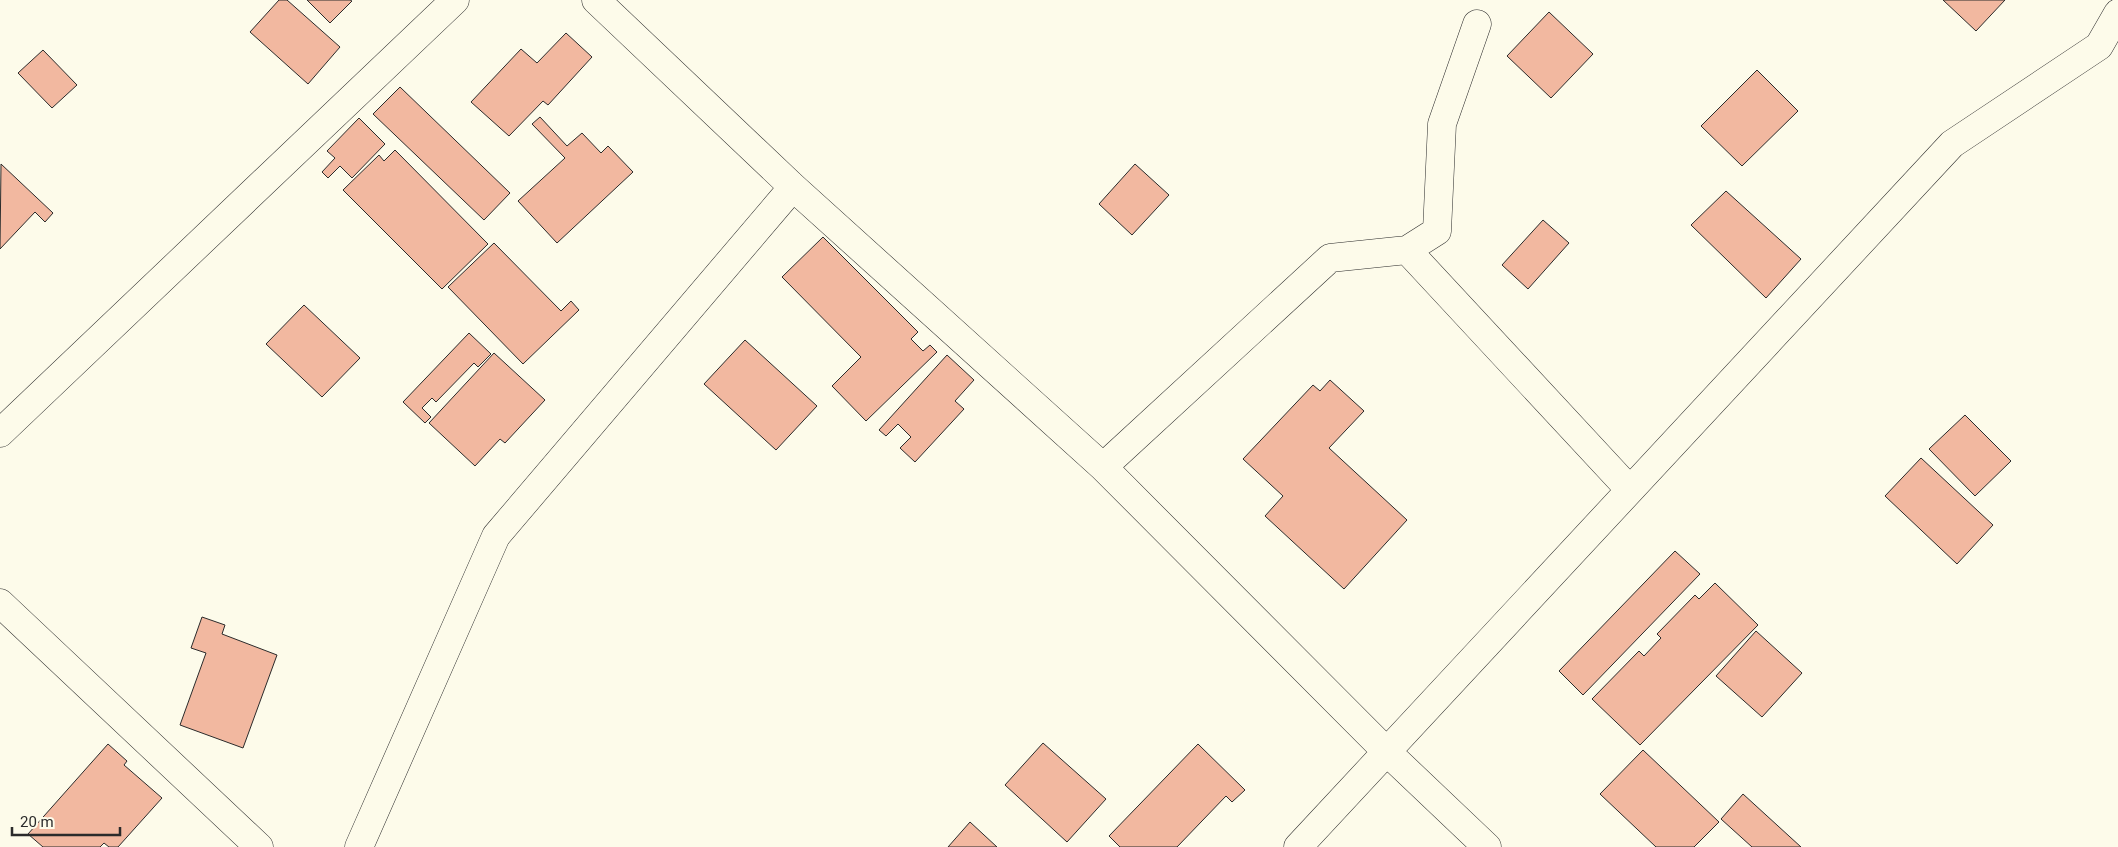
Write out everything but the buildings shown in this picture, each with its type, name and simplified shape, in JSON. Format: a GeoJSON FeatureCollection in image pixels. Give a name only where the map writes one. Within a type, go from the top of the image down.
{"type":"FeatureCollection","features":[{"type":"Feature","properties":{"kind":"street"},"geometry":{"type":"LineString","coordinates":[[0,433],[455,0]]}},
{"type":"Feature","properties":{"kind":"street"},"geometry":{"type":"LineString","coordinates":[[596,0],[793,187],[1103,467],[1386,751],[1487,847]]}},
{"type":"Feature","properties":{"kind":"street"},"geometry":{"type":"LineString","coordinates":[[1298,847],[1952,144],[2099,46],[2118,12]]}},
{"type":"Feature","properties":{"kind":"street"},"geometry":{"type":"LineString","coordinates":[[1103,467],[1330,258],[1407,250],[1437,231],[1442,124],[1477,24]]}},
{"type":"Feature","properties":{"kind":"street"},"geometry":{"type":"LineString","coordinates":[[360,847],[496,536],[793,187]]}},
{"type":"Feature","properties":{"kind":"street"},"geometry":{"type":"LineString","coordinates":[[1407,250],[1630,490]]}},
{"type":"Feature","properties":{"kind":"street"},"geometry":{"type":"LineString","coordinates":[[0,603],[259,847]]}}]}
